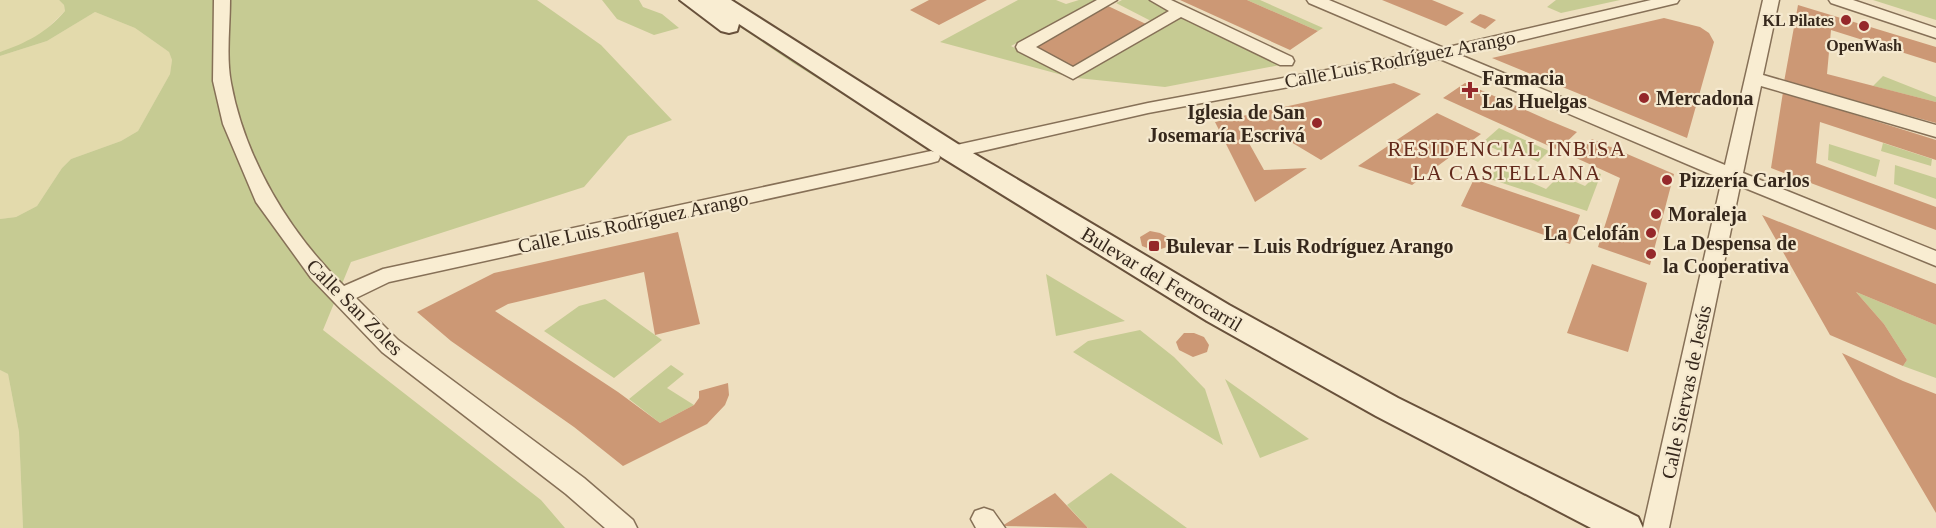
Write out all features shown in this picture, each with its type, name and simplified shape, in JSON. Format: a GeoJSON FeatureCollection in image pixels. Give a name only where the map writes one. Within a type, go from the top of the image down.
{"type":"FeatureCollection","features":[{"type":"Feature","properties":{"kind":"main road","name":"Bulevar del Ferrocarril"},"geometry":{"type":"LineString","coordinates":[[691,0],[942,154],[1315,369],[1625,528]]}},
{"type":"Feature","properties":{"kind":"main road","name":"Bulevar del Ferrocarril"},"geometry":{"type":"LineString","coordinates":[[716,0],[942,154],[1176,306],[1317,388],[1582,528]]}},
{"type":"Feature","properties":{"kind":"street","name":"Calle San Zoles"},"geometry":{"type":"LineString","coordinates":[[222,0],[222,81],[232,124],[266,202],[276,219],[318,273],[390,346],[566,479],[624,528]]}},
{"type":"Feature","properties":{"kind":"street"},"geometry":{"type":"LineString","coordinates":[[1109,0],[1024,47],[1073,74],[1180,11]]}},
{"type":"Feature","properties":{"kind":"street"},"geometry":{"type":"LineString","coordinates":[[1158,0],[1286,61]]}},
{"type":"Feature","properties":{"kind":"street"},"geometry":{"type":"LineString","coordinates":[[1315,0],[1936,259]]}},
{"type":"Feature","properties":{"kind":"street","name":"Calle Luis Rodríguez Arango"},"geometry":{"type":"LineString","coordinates":[[340,297],[382,276],[1148,108],[1441,53],[1671,0]]}},
{"type":"Feature","properties":{"kind":"street"},"geometry":{"type":"LineString","coordinates":[[1837,0],[1936,33]]}},
{"type":"Feature","properties":{"kind":"street","name":"Calle Siervas de Jesús"},"geometry":{"type":"LineString","coordinates":[[1656,528],[1754,78],[1768,3]]}},
{"type":"Feature","properties":{"kind":"street"},"geometry":{"type":"LineString","coordinates":[[1754,78],[1936,131]]}},
{"type":"Feature","properties":{"kind":"shaded area"},"geometry":{"type":"Polygon","coordinates":[[[0,0],[59,0],[64,5],[65,11],[40,35],[20,46],[0,52],[0,0]]]}},
{"type":"Feature","properties":{"kind":"shaded area"},"geometry":{"type":"Polygon","coordinates":[[[95,12],[135,28],[169,52],[172,60],[170,74],[138,131],[121,141],[71,159],[62,168],[37,206],[16,217],[0,219],[0,56],[47,41],[95,12]]]}},
{"type":"Feature","properties":{"kind":"shaded area"},"geometry":{"type":"Polygon","coordinates":[[[0,370],[8,374],[19,432],[23,528],[0,528],[0,370]]]}},
{"type":"Feature","properties":{"kind":"green space"},"geometry":{"type":"Polygon","coordinates":[[[59,0],[537,0],[601,45],[672,120],[628,136],[584,187],[351,262],[323,330],[541,500],[565,528],[23,528],[19,432],[8,374],[0,370],[0,219],[16,217],[37,206],[62,168],[71,159],[121,141],[138,131],[170,74],[172,60],[169,52],[135,28],[95,12],[47,41],[0,56],[0,52],[35,36],[58,19],[65,11],[64,5],[59,0]]]}},
{"type":"Feature","properties":{"kind":"green space"},"geometry":{"type":"Polygon","coordinates":[[[602,0],[639,0],[643,7],[662,14],[679,28],[654,35],[617,19],[602,0]]]}},
{"type":"Feature","properties":{"kind":"green space"},"geometry":{"type":"Polygon","coordinates":[[[700,0],[707,0],[888,118],[884,120],[793,63],[700,0]]]}},
{"type":"Feature","properties":{"kind":"green space"},"geometry":{"type":"Polygon","coordinates":[[[1018,0],[1056,0],[1066,4],[1079,0],[1095,0],[1011,46],[1066,76],[940,42],[1018,0]]]}},
{"type":"Feature","properties":{"kind":"green space"},"geometry":{"type":"Polygon","coordinates":[[[1122,0],[1149,0],[1172,11],[1153,22],[1116,3],[1122,0]]]}},
{"type":"Feature","properties":{"kind":"green space"},"geometry":{"type":"Polygon","coordinates":[[[1247,0],[1260,0],[1323,28],[1318,31],[1247,0]]]}},
{"type":"Feature","properties":{"kind":"green space"},"geometry":{"type":"Polygon","coordinates":[[[1556,0],[1620,0],[1561,13],[1547,7],[1556,0]]]}},
{"type":"Feature","properties":{"kind":"green space"},"geometry":{"type":"Polygon","coordinates":[[[1873,0],[1936,0],[1936,20],[1873,0]]]}},
{"type":"Feature","properties":{"kind":"green space"},"geometry":{"type":"Polygon","coordinates":[[[1181,16],[1285,64],[1165,87],[1077,78],[1181,16]]]}},
{"type":"Feature","properties":{"kind":"green space"},"geometry":{"type":"Polygon","coordinates":[[[1883,76],[1936,97],[1936,102],[1873,86],[1883,76]]]}},
{"type":"Feature","properties":{"kind":"green space"},"geometry":{"type":"Polygon","coordinates":[[[1499,128],[1549,151],[1538,162],[1509,148],[1504,153],[1482,143],[1499,128]]]}},
{"type":"Feature","properties":{"kind":"green space"},"geometry":{"type":"Polygon","coordinates":[[[1883,143],[1932,159],[1931,166],[1881,151],[1883,143]]]}},
{"type":"Feature","properties":{"kind":"green space"},"geometry":{"type":"Polygon","coordinates":[[[1829,144],[1880,160],[1876,177],[1828,160],[1829,144]]]}},
{"type":"Feature","properties":{"kind":"green space"},"geometry":{"type":"Polygon","coordinates":[[[1895,165],[1936,178],[1936,199],[1894,184],[1895,165]]]}},
{"type":"Feature","properties":{"kind":"green space"},"geometry":{"type":"Polygon","coordinates":[[[1499,168],[1546,189],[1560,175],[1585,186],[1598,173],[1601,174],[1587,211],[1487,178],[1499,168]]]}},
{"type":"Feature","properties":{"kind":"green space"},"geometry":{"type":"Polygon","coordinates":[[[1046,274],[1125,321],[1056,336],[1046,274]]]}},
{"type":"Feature","properties":{"kind":"green space"},"geometry":{"type":"Polygon","coordinates":[[[1856,292],[1936,325],[1936,378],[1903,366],[1907,360],[1884,324],[1856,292]]]}},
{"type":"Feature","properties":{"kind":"green space"},"geometry":{"type":"Polygon","coordinates":[[[605,299],[662,340],[614,378],[544,331],[579,306],[605,299]]]}},
{"type":"Feature","properties":{"kind":"green space"},"geometry":{"type":"Polygon","coordinates":[[[1140,330],[1174,357],[1205,389],[1223,445],[1073,352],[1088,341],[1140,330]]]}},
{"type":"Feature","properties":{"kind":"green space"},"geometry":{"type":"Polygon","coordinates":[[[671,365],[684,374],[667,388],[694,405],[660,423],[629,399],[671,365]]]}},
{"type":"Feature","properties":{"kind":"green space"},"geometry":{"type":"Polygon","coordinates":[[[1225,379],[1309,439],[1260,458],[1225,379]]]}},
{"type":"Feature","properties":{"kind":"green space"},"geometry":{"type":"Polygon","coordinates":[[[1111,473],[1187,528],[1088,528],[1067,505],[1111,473]]]}},
{"type":"Feature","properties":{"kind":"building"},"geometry":{"type":"Polygon","coordinates":[[[929,0],[987,0],[939,25],[910,10],[929,0]]]}},
{"type":"Feature","properties":{"kind":"building"},"geometry":{"type":"Polygon","coordinates":[[[1180,0],[1247,0],[1318,31],[1290,50],[1180,0]]]}},
{"type":"Feature","properties":{"kind":"building"},"geometry":{"type":"Polygon","coordinates":[[[1382,0],[1432,0],[1464,13],[1446,26],[1382,0]]]}},
{"type":"Feature","properties":{"kind":"building"},"geometry":{"type":"Polygon","coordinates":[[[1798,5],[1936,47],[1936,63],[1831,30],[1827,74],[1936,102],[1936,123],[1784,82],[1798,5]]]}},
{"type":"Feature","properties":{"kind":"building"},"geometry":{"type":"Polygon","coordinates":[[[1108,6],[1146,24],[1073,69],[1035,48],[1108,6]]]}},
{"type":"Feature","properties":{"kind":"building"},"geometry":{"type":"Polygon","coordinates":[[[1480,14],[1496,20],[1485,29],[1470,22],[1480,14]]]}},
{"type":"Feature","properties":{"kind":"building","name":"Mercadona"},"geometry":{"type":"Polygon","coordinates":[[[1664,18],[1700,27],[1709,33],[1714,42],[1687,138],[1492,58],[1664,18]]]}},
{"type":"Feature","properties":{"kind":"building","name":"Iglesia de San Josemaría Escrivá"},"geometry":{"type":"Polygon","coordinates":[[[1394,83],[1421,94],[1321,160],[1269,129],[1245,136],[1264,170],[1307,168],[1255,202],[1215,122],[1394,83]]]}},
{"type":"Feature","properties":{"kind":"building"},"geometry":{"type":"Polygon","coordinates":[[[1465,83],[1577,132],[1558,150],[1443,98],[1465,83]]]}},
{"type":"Feature","properties":{"kind":"building"},"geometry":{"type":"Polygon","coordinates":[[[1783,92],[1936,140],[1936,160],[1820,122],[1816,163],[1936,207],[1936,230],[1771,168],[1783,92]]]}},
{"type":"Feature","properties":{"kind":"building"},"geometry":{"type":"Polygon","coordinates":[[[1437,113],[1481,134],[1412,185],[1358,166],[1437,113]]]}},
{"type":"Feature","properties":{"kind":"building"},"geometry":{"type":"Polygon","coordinates":[[[1592,139],[1674,174],[1650,265],[1598,247],[1620,178],[1574,157],[1592,139]]]}},
{"type":"Feature","properties":{"kind":"building"},"geometry":{"type":"Polygon","coordinates":[[[1474,179],[1580,215],[1570,244],[1461,206],[1474,179]]]}},
{"type":"Feature","properties":{"kind":"building"},"geometry":{"type":"Polygon","coordinates":[[[1762,215],[1936,284],[1936,325],[1856,292],[1884,324],[1907,360],[1903,366],[1830,335],[1762,215]]]}},
{"type":"Feature","properties":{"kind":"building"},"geometry":{"type":"Polygon","coordinates":[[[1150,231],[1167,237],[1167,247],[1155,251],[1142,246],[1140,237],[1150,231]]]}},
{"type":"Feature","properties":{"kind":"building"},"geometry":{"type":"Polygon","coordinates":[[[678,232],[700,324],[655,335],[644,272],[508,304],[495,311],[618,392],[660,423],[694,405],[699,398],[699,391],[728,383],[729,395],[725,405],[707,424],[623,466],[574,427],[451,341],[417,312],[494,273],[678,232]]]}},
{"type":"Feature","properties":{"kind":"building"},"geometry":{"type":"Polygon","coordinates":[[[1592,264],[1647,283],[1628,352],[1567,333],[1592,264]]]}},
{"type":"Feature","properties":{"kind":"building"},"geometry":{"type":"Polygon","coordinates":[[[1184,333],[1194,333],[1204,337],[1209,345],[1207,352],[1193,357],[1179,350],[1176,342],[1184,333]]]}},
{"type":"Feature","properties":{"kind":"building"},"geometry":{"type":"Polygon","coordinates":[[[1842,353],[1936,394],[1936,513],[1842,353]]]}},
{"type":"Feature","properties":{"kind":"building"},"geometry":{"type":"Polygon","coordinates":[[[1055,493],[1088,528],[1002,526],[1055,493]]]}},
{"type":"Feature","properties":{"kind":"place","name":"KL Pilates"},"geometry":{"type":"Point","coordinates":[1846,20]}},
{"type":"Feature","properties":{"kind":"place","name":"OpenWash"},"geometry":{"type":"Point","coordinates":[1864,26]}},
{"type":"Feature","properties":{"kind":"place","name":"Farmacia Las Huelgas"},"geometry":{"type":"Point","coordinates":[1470,90]}},
{"type":"Feature","properties":{"kind":"place","name":"Mercadona"},"geometry":{"type":"Point","coordinates":[1644,98]}},
{"type":"Feature","properties":{"kind":"place","name":"Iglesia de San Josemaría Escrivá"},"geometry":{"type":"Point","coordinates":[1317,123]}},
{"type":"Feature","properties":{"kind":"place","name":"Pizzería Carlos"},"geometry":{"type":"Point","coordinates":[1667,180]}},
{"type":"Feature","properties":{"kind":"place","name":"Moraleja"},"geometry":{"type":"Point","coordinates":[1656,214]}},
{"type":"Feature","properties":{"kind":"place","name":"La Celofán"},"geometry":{"type":"Point","coordinates":[1651,233]}},
{"type":"Feature","properties":{"kind":"place","name":"Bulevar – Luis Rodríguez Arango"},"geometry":{"type":"Point","coordinates":[1154,246]}},
{"type":"Feature","properties":{"kind":"place","name":"La Despensa de la Cooperativa"},"geometry":{"type":"Point","coordinates":[1651,254]}},
{"type":"Feature","properties":{"kind":"district","name":"RESIDENCIAL INBISA LA CASTELLANA"},"geometry":{"type":"Point","coordinates":[1507,161]}}]}
